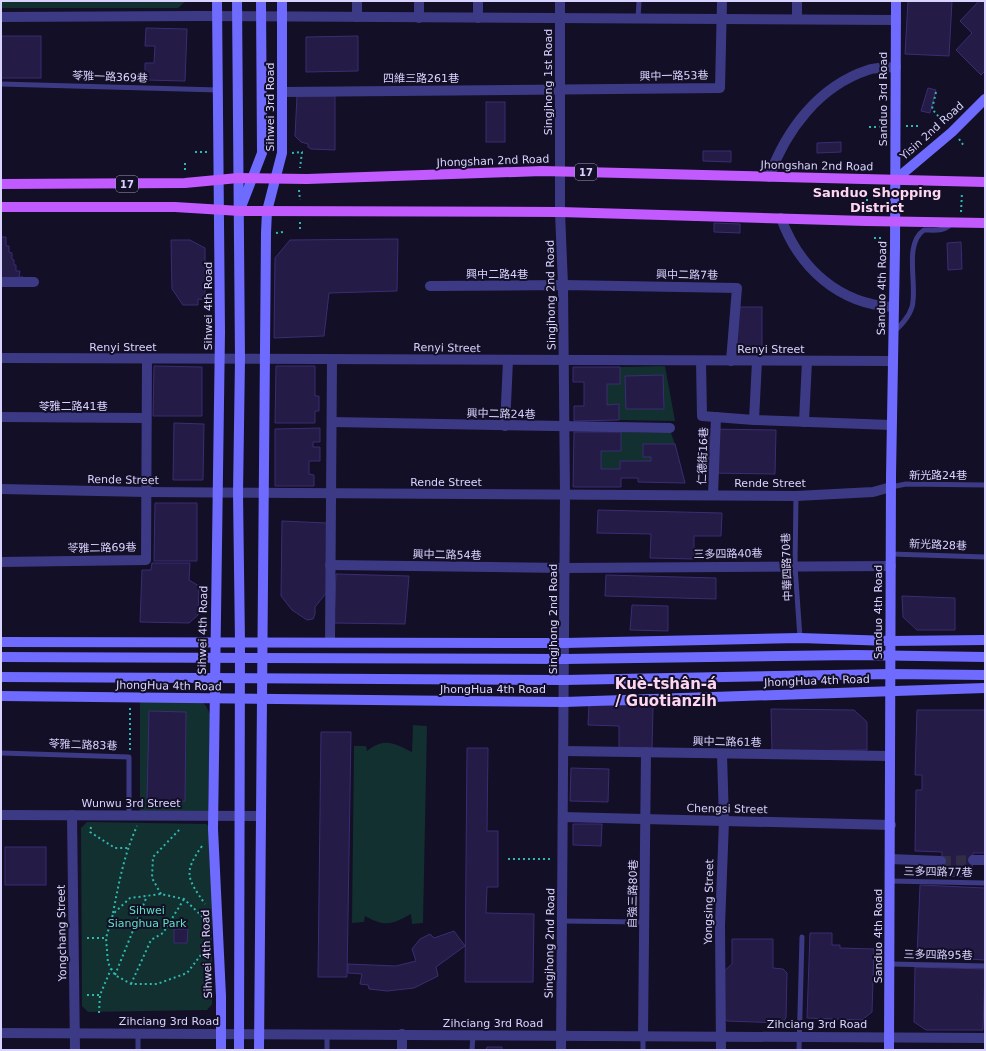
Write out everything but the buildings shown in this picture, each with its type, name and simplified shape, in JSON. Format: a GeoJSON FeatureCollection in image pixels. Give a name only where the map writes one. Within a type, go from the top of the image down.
{"type":"FeatureCollection","features":[{"type":"Feature","properties":{"kind":"main road","name":"Jhongshan 2nd Road"},"geometry":{"type":"LineString","coordinates":[[1,184],[185,184],[218,179],[238,178],[307,179],[560,172],[985,182]]}},
{"type":"Feature","properties":{"kind":"main road","name":"17"},"geometry":{"type":"LineString","coordinates":[[1,207],[175,207],[240,211],[560,212],[895,222],[985,223]]}},
{"type":"Feature","properties":{"kind":"street"},"geometry":{"type":"LineString","coordinates":[[217,1],[218,179],[220,210]]}},
{"type":"Feature","properties":{"kind":"street"},"geometry":{"type":"LineString","coordinates":[[237,1],[238,178],[240,211],[238,493],[240,643],[239,1050]]}},
{"type":"Feature","properties":{"kind":"street","name":"Sihwei 3rd Road"},"geometry":{"type":"LineString","coordinates":[[240,211],[262,153],[261,1]]}},
{"type":"Feature","properties":{"kind":"street","name":"Sihwei 3rd Road"},"geometry":{"type":"LineString","coordinates":[[267,211],[277,178],[282,153],[282,1]]}},
{"type":"Feature","properties":{"kind":"street"},"geometry":{"type":"LineString","coordinates":[[357,1],[357,17]]}},
{"type":"Feature","properties":{"kind":"street"},"geometry":{"type":"LineString","coordinates":[[419,1],[419,18]]}},
{"type":"Feature","properties":{"kind":"street"},"geometry":{"type":"LineString","coordinates":[[478,1],[478,18]]}},
{"type":"Feature","properties":{"kind":"street","name":"Singjhong 1st Road"},"geometry":{"type":"LineString","coordinates":[[560,1],[560,212]]}},
{"type":"Feature","properties":{"kind":"street"},"geometry":{"type":"LineString","coordinates":[[722,1],[722,19]]}},
{"type":"Feature","properties":{"kind":"street"},"geometry":{"type":"LineString","coordinates":[[797,1],[797,19]]}},
{"type":"Feature","properties":{"kind":"street","name":"Sanduo 3rd Road"},"geometry":{"type":"LineString","coordinates":[[895,222],[896,1]]}},
{"type":"Feature","properties":{"kind":"street"},"geometry":{"type":"LineString","coordinates":[[1,17],[237,16],[896,20]]}},
{"type":"Feature","properties":{"kind":"street","name":"興中一路53巷"},"geometry":{"type":"LineString","coordinates":[[560,89],[720,88],[722,19]]}},
{"type":"Feature","properties":{"kind":"street"},"geometry":{"type":"LineString","coordinates":[[769,177],[776,157],[790,133],[804,113],[824,95],[848,78],[870,69],[896,67]]}},
{"type":"Feature","properties":{"kind":"street","name":"四維三路261巷"},"geometry":{"type":"LineString","coordinates":[[282,92],[560,89]]}},
{"type":"Feature","properties":{"kind":"street","name":"Yisin 2nd Road"},"geometry":{"type":"LineString","coordinates":[[895,180],[952,132],[985,99]]}},
{"type":"Feature","properties":{"kind":"street","name":"Sihwei 4th Road"},"geometry":{"type":"LineString","coordinates":[[220,210],[220,359],[213,815],[221,1050]]}},
{"type":"Feature","properties":{"kind":"street"},"geometry":{"type":"LineString","coordinates":[[259,1050],[261,680],[267,211]]}},
{"type":"Feature","properties":{"kind":"street","name":"Singjhong 2nd Road"},"geometry":{"type":"LineString","coordinates":[[560,212],[563,285],[565,495],[561,1050]]}},
{"type":"Feature","properties":{"kind":"street"},"geometry":{"type":"LineString","coordinates":[[781,218],[793,247],[810,268],[827,284],[875,306],[893,307]]}},
{"type":"Feature","properties":{"kind":"street","name":"Sanduo 4th Road"},"geometry":{"type":"LineString","coordinates":[[889,1050],[892,335],[895,222]]}},
{"type":"Feature","properties":{"kind":"street"},"geometry":{"type":"LineString","coordinates":[[1,282],[34,282]]}},
{"type":"Feature","properties":{"kind":"street","name":"興中二路4巷"},"geometry":{"type":"LineString","coordinates":[[430,286],[563,285]]}},
{"type":"Feature","properties":{"kind":"street","name":"興中二路7巷"},"geometry":{"type":"LineString","coordinates":[[563,285],[736,288],[731,361]]}},
{"type":"Feature","properties":{"kind":"street","name":"Renyi Street"},"geometry":{"type":"LineString","coordinates":[[1,358],[892,361]]}},
{"type":"Feature","properties":{"kind":"street","name":"苓雅二路69巷"},"geometry":{"type":"LineString","coordinates":[[1,562],[146,560],[147,359]]}},
{"type":"Feature","properties":{"kind":"street"},"geometry":{"type":"LineString","coordinates":[[330,642],[332,359]]}},
{"type":"Feature","properties":{"kind":"street"},"geometry":{"type":"LineString","coordinates":[[505,426],[508,360]]}},
{"type":"Feature","properties":{"kind":"street"},"geometry":{"type":"LineString","coordinates":[[701,361],[702,416],[754,420],[892,425]]}},
{"type":"Feature","properties":{"kind":"street"},"geometry":{"type":"LineString","coordinates":[[754,420],[757,361]]}},
{"type":"Feature","properties":{"kind":"street"},"geometry":{"type":"LineString","coordinates":[[804,422],[807,361]]}},
{"type":"Feature","properties":{"kind":"street","name":"仁德街16巷"},"geometry":{"type":"LineString","coordinates":[[713,495],[716,417]]}},
{"type":"Feature","properties":{"kind":"street","name":"苓雅二路41巷"},"geometry":{"type":"LineString","coordinates":[[1,418],[146,418]]}},
{"type":"Feature","properties":{"kind":"street","name":"興中二路24巷"},"geometry":{"type":"LineString","coordinates":[[332,422],[670,428]]}},
{"type":"Feature","properties":{"kind":"street","name":"Rende Street"},"geometry":{"type":"LineString","coordinates":[[1,490],[218,493],[796,496],[872,492],[891,487]]}},
{"type":"Feature","properties":{"kind":"street","name":"興中二路54巷"},"geometry":{"type":"LineString","coordinates":[[330,565],[564,568]]}},
{"type":"Feature","properties":{"kind":"street","name":"三多四路40巷"},"geometry":{"type":"LineString","coordinates":[[564,568],[891,566]]}},
{"type":"Feature","properties":{"kind":"street"},"geometry":{"type":"LineString","coordinates":[[1,642],[565,643],[800,638],[890,641],[985,640]]}},
{"type":"Feature","properties":{"kind":"street"},"geometry":{"type":"LineString","coordinates":[[1,657],[565,659],[890,656],[985,657]]}},
{"type":"Feature","properties":{"kind":"street","name":"JhongHua 4th Road"},"geometry":{"type":"LineString","coordinates":[[1,677],[239,680],[564,680],[890,674],[985,675]]}},
{"type":"Feature","properties":{"kind":"street","name":"JhongHua 4th Road"},"geometry":{"type":"LineString","coordinates":[[1,696],[261,700],[564,702],[985,688]]}},
{"type":"Feature","properties":{"kind":"street","name":"興中二路61巷"},"geometry":{"type":"LineString","coordinates":[[564,751],[890,756]]}},
{"type":"Feature","properties":{"kind":"street","name":"自強三路80巷"},"geometry":{"type":"LineString","coordinates":[[643,1035],[646,752]]}},
{"type":"Feature","properties":{"kind":"street","name":"Yongsing Street"},"geometry":{"type":"LineString","coordinates":[[721,1050],[720,925],[724,821],[722,754]]}},
{"type":"Feature","properties":{"kind":"street","name":"Wunwu 3rd Street"},"geometry":{"type":"LineString","coordinates":[[1,815],[260,816]]}},
{"type":"Feature","properties":{"kind":"street","name":"Yongchang Street"},"geometry":{"type":"LineString","coordinates":[[72,815],[75,1050]]}},
{"type":"Feature","properties":{"kind":"street","name":"Chengsi Street"},"geometry":{"type":"LineString","coordinates":[[563,817],[891,825]]}},
{"type":"Feature","properties":{"kind":"street"},"geometry":{"type":"LineString","coordinates":[[890,859],[941,861]]}},
{"type":"Feature","properties":{"kind":"street"},"geometry":{"type":"LineString","coordinates":[[973,860],[985,860]]}},
{"type":"Feature","properties":{"kind":"street","name":"Zihciang 3rd Road"},"geometry":{"type":"LineString","coordinates":[[1,1033],[889,1036],[985,1038]]}},
{"type":"Feature","properties":{"kind":"street"},"geometry":{"type":"LineString","coordinates":[[402,1034],[402,1050]]}},
{"type":"Feature","properties":{"kind":"lane"},"geometry":{"type":"LineString","coordinates":[[638,18],[639,1]]}},
{"type":"Feature","properties":{"kind":"lane","name":"苓雅一路369巷"},"geometry":{"type":"LineString","coordinates":[[1,84],[218,90]]}},
{"type":"Feature","properties":{"kind":"lane"},"geometry":{"type":"LineString","coordinates":[[892,335],[907,316],[912,306],[913,256],[916,240],[924,230],[942,230],[956,223]]}},
{"type":"Feature","properties":{"kind":"lane","name":"新光路24巷"},"geometry":{"type":"LineString","coordinates":[[891,487],[906,484],[985,485]]}},
{"type":"Feature","properties":{"kind":"lane","name":"中華四路70巷"},"geometry":{"type":"LineString","coordinates":[[796,496],[795,566],[800,638]]}},
{"type":"Feature","properties":{"kind":"lane","name":"新光路28巷"},"geometry":{"type":"LineString","coordinates":[[891,554],[985,557]]}},
{"type":"Feature","properties":{"kind":"lane","name":"苓雅二路83巷"},"geometry":{"type":"LineString","coordinates":[[1,753],[129,757],[129,816]]}},
{"type":"Feature","properties":{"kind":"lane","name":"三多四路77巷"},"geometry":{"type":"LineString","coordinates":[[890,881],[985,883]]}},
{"type":"Feature","properties":{"kind":"lane"},"geometry":{"type":"LineString","coordinates":[[562,922],[644,922]]}},
{"type":"Feature","properties":{"kind":"lane"},"geometry":{"type":"LineString","coordinates":[[798,1050],[802,937]]}},
{"type":"Feature","properties":{"kind":"lane","name":"三多四路95巷"},"geometry":{"type":"LineString","coordinates":[[890,964],[985,966]]}},
{"type":"Feature","properties":{"kind":"lane"},"geometry":{"type":"LineString","coordinates":[[138,1033],[138,1050]]}},
{"type":"Feature","properties":{"kind":"lane"},"geometry":{"type":"LineString","coordinates":[[327,1034],[327,1050]]}},
{"type":"Feature","properties":{"kind":"lane"},"geometry":{"type":"LineString","coordinates":[[472,1050],[473,1034]]}},
{"type":"Feature","properties":{"kind":"lane"},"geometry":{"type":"LineString","coordinates":[[643,1035],[643,1050]]}},
{"type":"Feature","properties":{"kind":"path"},"geometry":{"type":"LineString","coordinates":[[936,92],[932,109],[942,120]]}},
{"type":"Feature","properties":{"kind":"path"},"geometry":{"type":"LineString","coordinates":[[866,221],[867,179]]}},
{"type":"Feature","properties":{"kind":"path"},"geometry":{"type":"LineString","coordinates":[[956,223],[962,182]]}},
{"type":"Feature","properties":{"kind":"path"},"geometry":{"type":"LineString","coordinates":[[129,757],[130,698]]}},
{"type":"Feature","properties":{"kind":"path"},"geometry":{"type":"LineString","coordinates":[[91,824],[90,832],[115,848],[127,848]]}},
{"type":"Feature","properties":{"kind":"path"},"geometry":{"type":"LineString","coordinates":[[138,826],[127,848],[113,914],[106,938],[108,963],[111,969],[115,974],[131,984],[157,984],[187,973],[204,951]]}},
{"type":"Feature","properties":{"kind":"path"},"geometry":{"type":"LineString","coordinates":[[161,894],[152,878],[153,857],[182,828]]}},
{"type":"Feature","properties":{"kind":"path"},"geometry":{"type":"LineString","coordinates":[[205,904],[190,883],[190,862],[206,840]]}},
{"type":"Feature","properties":{"kind":"path"},"geometry":{"type":"LineString","coordinates":[[508,859],[563,858]]}},
{"type":"Feature","properties":{"kind":"path"},"geometry":{"type":"LineString","coordinates":[[113,914],[130,898],[161,894],[184,899],[205,919]]}},
{"type":"Feature","properties":{"kind":"path"},"geometry":{"type":"LineString","coordinates":[[115,974],[147,896]]}},
{"type":"Feature","properties":{"kind":"path"},"geometry":{"type":"LineString","coordinates":[[131,984],[151,940],[163,932],[184,899]]}},
{"type":"Feature","properties":{"kind":"path"},"geometry":{"type":"LineString","coordinates":[[87,938],[106,938]]}},
{"type":"Feature","properties":{"kind":"path"},"geometry":{"type":"LineString","coordinates":[[99,1013],[100,995],[111,969]]}},
{"type":"Feature","properties":{"kind":"path"},"geometry":{"type":"LineString","coordinates":[[87,995],[100,995]]}},
{"type":"Feature","properties":{"kind":"green space"},"geometry":{"type":"Polygon","coordinates":[[[1,1],[186,1],[178,8],[1,8],[1,1]]]}},
{"type":"Feature","properties":{"kind":"green space"},"geometry":{"type":"Polygon","coordinates":[[[665,366],[675,421],[619,420],[619,405],[607,405],[607,384],[620,384],[620,367],[665,366]]]}},
{"type":"Feature","properties":{"kind":"green space"},"geometry":{"type":"Polygon","coordinates":[[[621,432],[671,433],[675,444],[643,444],[643,457],[651,457],[651,461],[620,461],[620,469],[601,469],[601,451],[621,451],[621,432]]]}},
{"type":"Feature","properties":{"kind":"green space"},"geometry":{"type":"Polygon","coordinates":[[[201,701],[206,706],[210,714],[208,812],[140,811],[140,702],[201,701]]]}},
{"type":"Feature","properties":{"kind":"green space"},"geometry":{"type":"Polygon","coordinates":[[[413,725],[427,726],[423,923],[412,924],[411,914],[388,923],[378,922],[365,916],[364,922],[352,923],[354,746],[366,746],[367,751],[379,744],[389,743],[400,746],[412,752],[413,725]]]}},
{"type":"Feature","properties":{"kind":"green space","name":"Sihwei Sianghua Park"},"geometry":{"type":"Polygon","coordinates":[[[87,822],[206,824],[212,828],[212,1004],[207,1010],[88,1012],[82,1006],[81,828],[87,822]]]}},
{"type":"Feature","properties":{"kind":"tunnel"},"geometry":{"type":"LineString","coordinates":[[941,861],[973,860]]}},
{"type":"Feature","properties":{"kind":"district","name":"Sanduo Shopping District"},"geometry":{"type":"Point","coordinates":[877,200]}},
{"type":"Feature","properties":{"kind":"district","name":"Kuè-tshân-á / Guotianzih"},"geometry":{"type":"Point","coordinates":[666,692]}}]}
